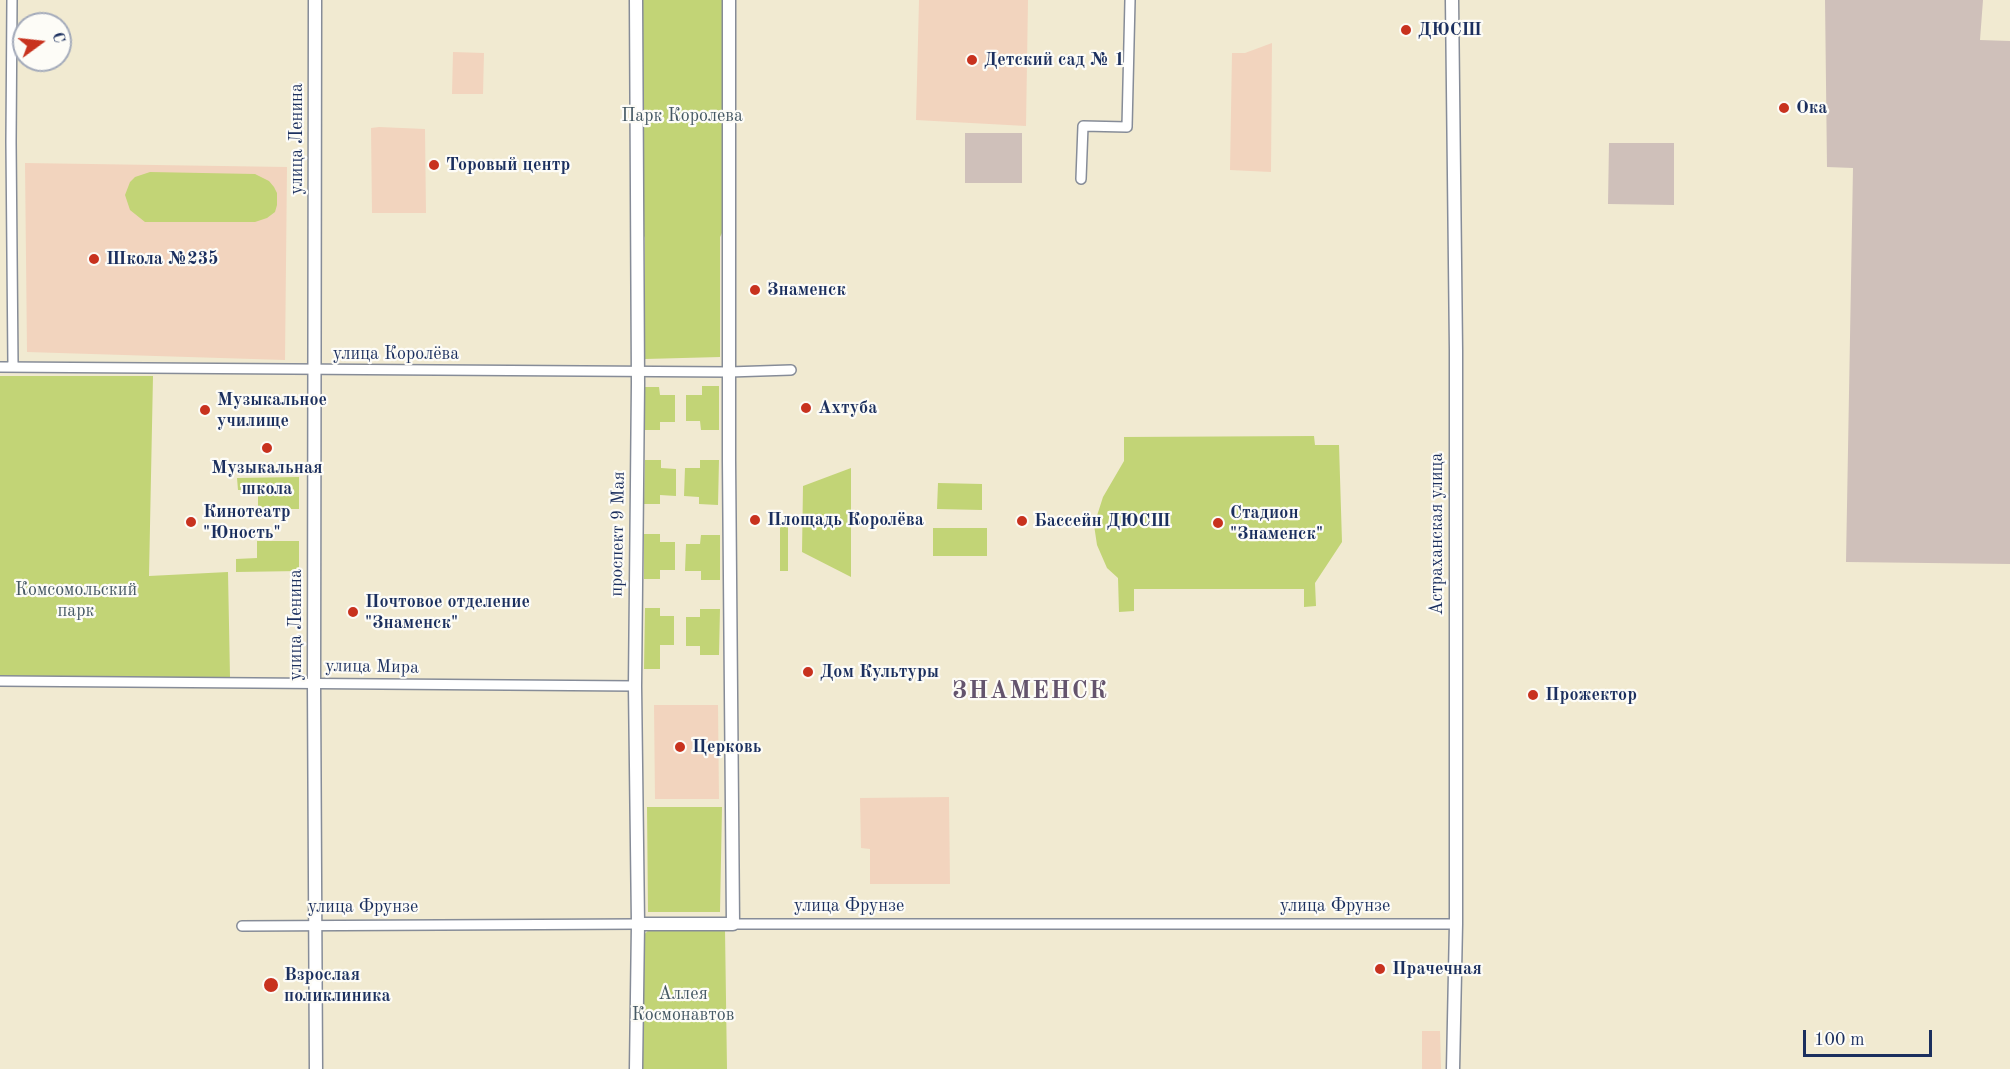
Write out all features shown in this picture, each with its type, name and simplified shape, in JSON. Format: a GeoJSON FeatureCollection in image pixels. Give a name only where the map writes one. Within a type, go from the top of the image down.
{"type":"FeatureCollection","features":[{"type":"Feature","properties":{"kind":"street"},"geometry":{"type":"LineString","coordinates":[[12,0],[14,366]]}},
{"type":"Feature","properties":{"kind":"street","name":"улица Ленина"},"geometry":{"type":"LineString","coordinates":[[315,0],[316,1069]]}},
{"type":"Feature","properties":{"kind":"street","name":"проспект 9 Мая"},"geometry":{"type":"LineString","coordinates":[[636,0],[638,372],[635,686],[638,924],[636,1069]]}},
{"type":"Feature","properties":{"kind":"street"},"geometry":{"type":"LineString","coordinates":[[729,0],[733,924]]}},
{"type":"Feature","properties":{"kind":"street"},"geometry":{"type":"LineString","coordinates":[[1081,179],[1083,126],[1127,127],[1130,0]]}},
{"type":"Feature","properties":{"kind":"street","name":"Астраханская улица"},"geometry":{"type":"LineString","coordinates":[[1452,0],[1456,924],[1453,1069]]}},
{"type":"Feature","properties":{"kind":"street","name":"улица Королёва"},"geometry":{"type":"LineString","coordinates":[[0,367],[638,372],[791,370]]}},
{"type":"Feature","properties":{"kind":"street","name":"улица Мира"},"geometry":{"type":"LineString","coordinates":[[0,681],[635,686]]}},
{"type":"Feature","properties":{"kind":"street","name":"улица Фрунзе"},"geometry":{"type":"LineString","coordinates":[[242,926],[1456,924]]}},
{"type":"Feature","properties":{"kind":"shaded area","name":"Детский сад № 1"},"geometry":{"type":"Polygon","coordinates":[[[919,0],[1028,0],[1026,126],[916,120],[919,0]]]}},
{"type":"Feature","properties":{"kind":"shaded area"},"geometry":{"type":"Polygon","coordinates":[[[1825,0],[1983,0],[1980,40],[2010,41],[2010,564],[1846,562],[1853,168],[1827,167],[1825,0]]]}},
{"type":"Feature","properties":{"kind":"shaded area"},"geometry":{"type":"Polygon","coordinates":[[[1272,43],[1271,172],[1230,170],[1232,53],[1245,53],[1272,43]]]}},
{"type":"Feature","properties":{"kind":"shaded area"},"geometry":{"type":"Polygon","coordinates":[[[453,52],[484,53],[483,94],[452,94],[453,52]]]}},
{"type":"Feature","properties":{"kind":"shaded area"},"geometry":{"type":"Polygon","coordinates":[[[371,128],[425,129],[426,213],[372,213],[371,128]]]}},
{"type":"Feature","properties":{"kind":"shaded area"},"geometry":{"type":"Polygon","coordinates":[[[965,133],[1022,133],[1022,183],[965,183],[965,133]]]}},
{"type":"Feature","properties":{"kind":"shaded area"},"geometry":{"type":"Polygon","coordinates":[[[1609,143],[1674,143],[1674,205],[1608,204],[1609,143]]]}},
{"type":"Feature","properties":{"kind":"shaded area"},"geometry":{"type":"Polygon","coordinates":[[[25,163],[287,167],[285,360],[27,352],[25,163]]]}},
{"type":"Feature","properties":{"kind":"shaded area"},"geometry":{"type":"Polygon","coordinates":[[[654,705],[718,705],[719,799],[655,799],[654,705]]]}},
{"type":"Feature","properties":{"kind":"shaded area"},"geometry":{"type":"Polygon","coordinates":[[[949,797],[950,884],[870,884],[870,849],[861,848],[860,798],[949,797]]]}},
{"type":"Feature","properties":{"kind":"shaded area"},"geometry":{"type":"Polygon","coordinates":[[[1422,1031],[1440,1031],[1441,1069],[1422,1069],[1422,1031]]]}},
{"type":"Feature","properties":{"kind":"green space","name":"Парк Королева"},"geometry":{"type":"Polygon","coordinates":[[[641,0],[725,0],[720,357],[645,359],[641,0]]]}},
{"type":"Feature","properties":{"kind":"green space"},"geometry":{"type":"Polygon","coordinates":[[[150,172],[255,174],[269,181],[274,187],[277,193],[275,212],[255,222],[145,222],[130,210],[125,195],[130,182],[135,177],[150,172]]]}},
{"type":"Feature","properties":{"kind":"green space","name":"Комсомольский парк"},"geometry":{"type":"Polygon","coordinates":[[[0,376],[153,376],[149,576],[228,572],[230,677],[0,677],[0,376]]]}},
{"type":"Feature","properties":{"kind":"green space"},"geometry":{"type":"Polygon","coordinates":[[[702,386],[719,386],[719,430],[701,430],[700,421],[686,421],[686,395],[702,395],[702,386]]]}},
{"type":"Feature","properties":{"kind":"green space"},"geometry":{"type":"Polygon","coordinates":[[[643,387],[659,387],[660,395],[675,395],[675,422],[660,422],[660,430],[642,430],[643,387]]]}},
{"type":"Feature","properties":{"kind":"green space","name":"Стадион \"Знаменск\""},"geometry":{"type":"Polygon","coordinates":[[[1314,436],[1315,445],[1339,445],[1342,542],[1315,583],[1316,606],[1304,607],[1304,589],[1134,589],[1134,611],[1119,612],[1118,578],[1107,568],[1097,545],[1094,525],[1103,497],[1124,461],[1124,437],[1314,436]]]}},
{"type":"Feature","properties":{"kind":"green space"},"geometry":{"type":"Polygon","coordinates":[[[645,460],[661,460],[661,468],[676,469],[676,496],[660,495],[660,504],[644,504],[645,460]]]}},
{"type":"Feature","properties":{"kind":"green space"},"geometry":{"type":"Polygon","coordinates":[[[700,460],[719,460],[718,505],[699,504],[699,497],[684,496],[685,468],[700,468],[700,460]]]}},
{"type":"Feature","properties":{"kind":"green space"},"geometry":{"type":"Polygon","coordinates":[[[851,468],[851,577],[802,552],[803,486],[851,468]]]}},
{"type":"Feature","properties":{"kind":"green space"},"geometry":{"type":"Polygon","coordinates":[[[299,477],[299,509],[258,509],[258,490],[238,490],[237,478],[299,477]]]}},
{"type":"Feature","properties":{"kind":"green space"},"geometry":{"type":"Polygon","coordinates":[[[938,483],[982,484],[982,510],[937,509],[938,483]]]}},
{"type":"Feature","properties":{"kind":"green space"},"geometry":{"type":"Polygon","coordinates":[[[780,527],[788,527],[788,571],[780,571],[780,527]]]}},
{"type":"Feature","properties":{"kind":"green space"},"geometry":{"type":"Polygon","coordinates":[[[933,528],[987,528],[987,556],[933,556],[933,528]]]}},
{"type":"Feature","properties":{"kind":"green space"},"geometry":{"type":"Polygon","coordinates":[[[644,534],[660,534],[660,542],[675,542],[675,570],[660,570],[660,579],[644,579],[644,534]]]}},
{"type":"Feature","properties":{"kind":"green space"},"geometry":{"type":"Polygon","coordinates":[[[701,535],[720,535],[720,580],[701,580],[701,571],[685,571],[686,544],[700,544],[701,535]]]}},
{"type":"Feature","properties":{"kind":"green space"},"geometry":{"type":"Polygon","coordinates":[[[257,541],[299,541],[299,571],[236,572],[236,559],[257,558],[257,541]]]}},
{"type":"Feature","properties":{"kind":"green space"},"geometry":{"type":"Polygon","coordinates":[[[645,608],[660,608],[660,616],[674,616],[674,645],[660,645],[660,669],[644,669],[645,608]]]}},
{"type":"Feature","properties":{"kind":"green space"},"geometry":{"type":"Polygon","coordinates":[[[700,609],[720,609],[719,655],[700,655],[700,646],[686,646],[686,617],[700,617],[700,609]]]}},
{"type":"Feature","properties":{"kind":"green space"},"geometry":{"type":"Polygon","coordinates":[[[647,807],[722,807],[720,912],[648,912],[647,807]]]}},
{"type":"Feature","properties":{"kind":"green space","name":"Аллея Космонавтов"},"geometry":{"type":"Polygon","coordinates":[[[649,930],[725,930],[727,1069],[639,1069],[639,939],[649,930]]]}},
{"type":"Feature","properties":{"kind":"place","name":"ДЮСШ"},"geometry":{"type":"Point","coordinates":[1406,30]}},
{"type":"Feature","properties":{"kind":"place","name":"Детский сад № 1"},"geometry":{"type":"Point","coordinates":[972,60]}},
{"type":"Feature","properties":{"kind":"place","name":"Ока"},"geometry":{"type":"Point","coordinates":[1784,108]}},
{"type":"Feature","properties":{"kind":"place","name":"Торовый центр"},"geometry":{"type":"Point","coordinates":[434,165]}},
{"type":"Feature","properties":{"kind":"place","name":"Школа №235"},"geometry":{"type":"Point","coordinates":[94,259]}},
{"type":"Feature","properties":{"kind":"place","name":"Знаменск"},"geometry":{"type":"Point","coordinates":[755,290]}},
{"type":"Feature","properties":{"kind":"place","name":"Ахтуба"},"geometry":{"type":"Point","coordinates":[806,408]}},
{"type":"Feature","properties":{"kind":"place","name":"Музыкальное училище"},"geometry":{"type":"Point","coordinates":[205,410]}},
{"type":"Feature","properties":{"kind":"place","name":"Музыкальная школа"},"geometry":{"type":"Point","coordinates":[267,448]}},
{"type":"Feature","properties":{"kind":"place","name":"Площадь Королёва"},"geometry":{"type":"Point","coordinates":[755,520]}},
{"type":"Feature","properties":{"kind":"place","name":"Бассейн ДЮСШ"},"geometry":{"type":"Point","coordinates":[1022,521]}},
{"type":"Feature","properties":{"kind":"place","name":"Кинотеатр \"Юность\""},"geometry":{"type":"Point","coordinates":[191,522]}},
{"type":"Feature","properties":{"kind":"place","name":"Стадион \"Знаменск\""},"geometry":{"type":"Point","coordinates":[1218,523]}},
{"type":"Feature","properties":{"kind":"place","name":"Почтовое отделение \"Знаменск\""},"geometry":{"type":"Point","coordinates":[353,612]}},
{"type":"Feature","properties":{"kind":"place","name":"Дом Культуры"},"geometry":{"type":"Point","coordinates":[808,672]}},
{"type":"Feature","properties":{"kind":"place","name":"Прожектор"},"geometry":{"type":"Point","coordinates":[1533,695]}},
{"type":"Feature","properties":{"kind":"place","name":"Церковь"},"geometry":{"type":"Point","coordinates":[680,747]}},
{"type":"Feature","properties":{"kind":"place","name":"Прачечная"},"geometry":{"type":"Point","coordinates":[1380,969]}},
{"type":"Feature","properties":{"kind":"place","name":"Взрослая поликлиника"},"geometry":{"type":"Point","coordinates":[271,985]}},
{"type":"Feature","properties":{"kind":"district","name":"ЗНАМЕНСК"},"geometry":{"type":"Point","coordinates":[1030,692]}}]}
